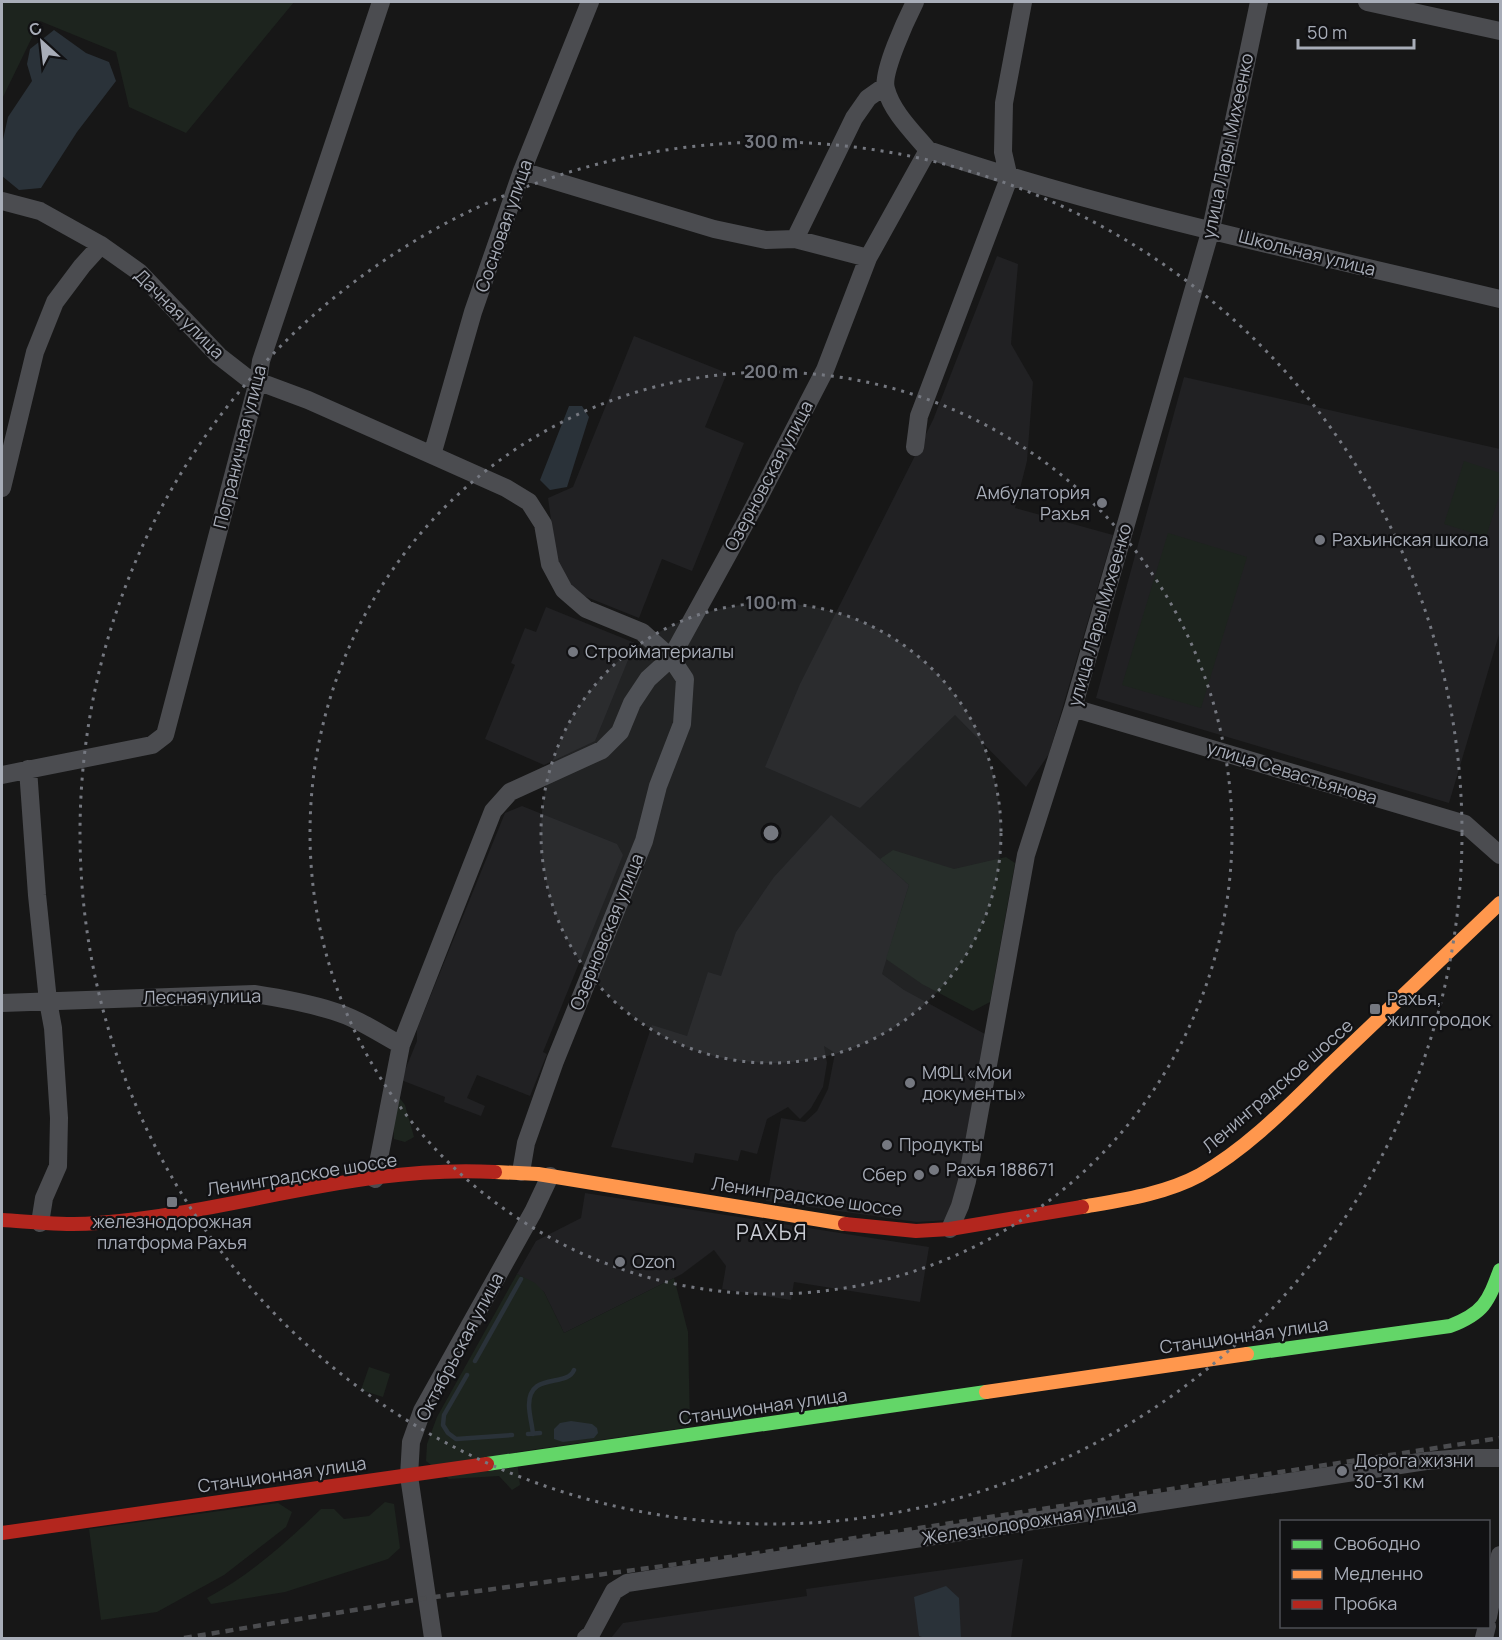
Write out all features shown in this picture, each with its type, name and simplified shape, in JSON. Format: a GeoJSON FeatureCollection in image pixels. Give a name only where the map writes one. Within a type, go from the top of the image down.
{"type":"FeatureCollection","features":[{"type":"Feature","properties":{"kind":"street","name":"Пограничная улица"},"geometry":{"type":"LineString","coordinates":[[2,775],[152,745],[165,735],[258,381],[261,361],[381,2]]}},
{"type":"Feature","properties":{"kind":"street","name":"Сосновая улица"},"geometry":{"type":"LineString","coordinates":[[432,455],[473,312],[522,171],[590,2]]}},
{"type":"Feature","properties":{"kind":"street"},"geometry":{"type":"LineString","coordinates":[[915,2],[894,50],[885,86],[892,104],[928,150]]}},
{"type":"Feature","properties":{"kind":"street"},"geometry":{"type":"LineString","coordinates":[[915,447],[920,416],[1009,178],[1003,152],[1004,103],[1023,2]]}},
{"type":"Feature","properties":{"kind":"street","name":"улица Лары Михеенко"},"geometry":{"type":"LineString","coordinates":[[950,1228],[960,1206],[967,1181],[1026,855],[1073,708],[1211,230],[1259,2]]}},
{"type":"Feature","properties":{"kind":"street"},"geometry":{"type":"LineString","coordinates":[[1367,2],[1500,31]]}},
{"type":"Feature","properties":{"kind":"street"},"geometry":{"type":"LineString","coordinates":[[795,239],[854,118],[868,98],[885,86]]}},
{"type":"Feature","properties":{"kind":"street","name":"Школьная улица"},"geometry":{"type":"LineString","coordinates":[[928,150],[1009,178],[1211,230],[1500,299]]}},
{"type":"Feature","properties":{"kind":"street","name":"Озерновская улица"},"geometry":{"type":"LineString","coordinates":[[400,1045],[493,811],[510,792],[602,750],[620,732],[632,703],[648,679],[671,658],[754,507],[825,370],[868,258],[928,150]]}},
{"type":"Feature","properties":{"kind":"street"},"geometry":{"type":"LineString","coordinates":[[522,171],[714,229],[766,240],[795,239],[868,258]]}},
{"type":"Feature","properties":{"kind":"street","name":"Дачная улица"},"geometry":{"type":"LineString","coordinates":[[2,201],[40,211],[101,245],[140,272],[219,356],[246,377],[308,400],[506,488],[529,502],[543,524],[550,564],[564,590],[586,609],[642,632],[671,658]]}},
{"type":"Feature","properties":{"kind":"street"},"geometry":{"type":"LineString","coordinates":[[2,488],[35,352],[55,302],[101,245]]}},
{"type":"Feature","properties":{"kind":"street","name":"Озерновская улица"},"geometry":{"type":"LineString","coordinates":[[521,1173],[526,1143],[555,1061],[644,841],[658,786],[682,724],[685,679],[671,658]]}},
{"type":"Feature","properties":{"kind":"street","name":"улица Севастьянова"},"geometry":{"type":"LineString","coordinates":[[1073,708],[1465,824],[1500,855]]}},
{"type":"Feature","properties":{"kind":"street"},"geometry":{"type":"LineString","coordinates":[[28,769],[37,895],[53,1028],[57,1096],[58,1166],[45,1198],[40,1223]]}},
{"type":"Feature","properties":{"kind":"street","name":"Ленинградское шоссе"},"geometry":{"type":"LineString","coordinates":[[2,1220],[99,1224],[173,1214],[304,1189],[375,1179],[446,1173],[521,1173],[550,1176],[882,1229],[916,1231],[950,1228],[1124,1200],[1179,1185],[1235,1153],[1500,903]]}},
{"type":"Feature","properties":{"kind":"street","name":"Лесная улица"},"geometry":{"type":"LineString","coordinates":[[2,1003],[254,994],[334,1011],[364,1024],[400,1045]]}},
{"type":"Feature","properties":{"kind":"street"},"geometry":{"type":"LineString","coordinates":[[375,1179],[400,1045]]}},
{"type":"Feature","properties":{"kind":"street","name":"Октябрьская улица"},"geometry":{"type":"LineString","coordinates":[[433,1638],[409,1476],[411,1442],[422,1411],[533,1212],[550,1176]]}},
{"type":"Feature","properties":{"kind":"street","name":"Станционная улица"},"geometry":{"type":"LineString","coordinates":[[2,1533],[915,1403],[1077,1377],[1450,1326],[1466,1321],[1481,1309],[1491,1295],[1500,1270]]}},
{"type":"Feature","properties":{"kind":"street","name":"Железнодорожная улица"},"geometry":{"type":"LineString","coordinates":[[586,1638],[591,1634],[614,1591],[627,1583],[1426,1461],[1462,1458],[1500,1462]]}},
{"type":"Feature","properties":{"kind":"street"},"geometry":{"type":"LineString","coordinates":[[1490,1607],[1500,1555]]}},
{"type":"Feature","properties":{"kind":"shaded area"},"geometry":{"type":"Polygon","coordinates":[[[2,2],[294,2],[186,133],[129,107],[116,52],[40,21],[2,99],[2,2]]]}},
{"type":"Feature","properties":{"kind":"shaded area"},"geometry":{"type":"Polygon","coordinates":[[[54,30],[86,53],[109,62],[116,81],[77,132],[41,188],[19,190],[2,176],[2,144],[8,117],[32,81],[27,64],[30,49],[54,30]]]}},
{"type":"Feature","properties":{"kind":"shaded area"},"geometry":{"type":"Polygon","coordinates":[[[997,256],[1018,264],[1011,344],[1033,382],[1027,461],[1015,508],[1113,535],[1049,754],[1026,787],[955,715],[860,808],[765,767],[800,684],[933,420],[997,256]]]}},
{"type":"Feature","properties":{"kind":"shaded area"},"geometry":{"type":"Polygon","coordinates":[[[634,336],[727,373],[705,427],[744,443],[692,571],[662,559],[639,618],[579,594],[569,585],[557,562],[548,498],[573,487],[634,336]]]}},
{"type":"Feature","properties":{"kind":"shaded area","name":"Рахьинская школа"},"geometry":{"type":"Polygon","coordinates":[[[1184,377],[1500,449],[1500,631],[1449,803],[1096,698],[1184,377]]]}},
{"type":"Feature","properties":{"kind":"shaded area"},"geometry":{"type":"Polygon","coordinates":[[[569,406],[582,406],[589,417],[567,487],[550,490],[540,480],[569,406]]]}},
{"type":"Feature","properties":{"kind":"shaded area"},"geometry":{"type":"Polygon","coordinates":[[[1464,461],[1500,473],[1500,493],[1486,537],[1444,524],[1464,461]]]}},
{"type":"Feature","properties":{"kind":"shaded area"},"geometry":{"type":"Polygon","coordinates":[[[1168,533],[1247,557],[1201,708],[1122,685],[1168,533]]]}},
{"type":"Feature","properties":{"kind":"shaded area"},"geometry":{"type":"Polygon","coordinates":[[[546,607],[635,643],[595,741],[544,765],[485,739],[515,665],[511,663],[525,628],[536,632],[546,607]]]}},
{"type":"Feature","properties":{"kind":"shaded area"},"geometry":{"type":"Polygon","coordinates":[[[522,806],[617,844],[623,855],[543,1052],[547,1054],[530,1096],[477,1075],[467,1098],[485,1106],[481,1116],[444,1102],[445,1097],[401,1080],[417,1041],[417,1029],[505,813],[522,806]]]}},
{"type":"Feature","properties":{"kind":"shaded area"},"geometry":{"type":"Polygon","coordinates":[[[831,815],[909,885],[882,974],[904,990],[985,1034],[956,1198],[949,1220],[917,1222],[766,1201],[781,1118],[805,1122],[817,1111],[828,1089],[835,1053],[824,1046],[827,1063],[823,1087],[811,1108],[800,1119],[788,1107],[767,1119],[757,1154],[741,1150],[738,1161],[695,1153],[693,1163],[611,1147],[652,1025],[687,1036],[708,972],[721,976],[736,932],[774,877],[831,815]]]}},
{"type":"Feature","properties":{"kind":"shaded area"},"geometry":{"type":"Polygon","coordinates":[[[893,850],[954,869],[1006,857],[1015,863],[990,1002],[973,1011],[922,984],[886,959],[909,885],[880,859],[893,850]]]}},
{"type":"Feature","properties":{"kind":"shaded area"},"geometry":{"type":"Polygon","coordinates":[[[395,1092],[405,1105],[414,1137],[405,1142],[394,1139],[392,1102],[395,1092]]]}},
{"type":"Feature","properties":{"kind":"shaded area"},"geometry":{"type":"Polygon","coordinates":[[[585,1193],[929,1247],[920,1302],[794,1282],[791,1300],[722,1289],[726,1266],[714,1250],[682,1274],[564,1333],[544,1292],[517,1274],[536,1241],[581,1218],[585,1193]]]}},
{"type":"Feature","properties":{"kind":"shaded area"},"geometry":{"type":"Polygon","coordinates":[[[517,1274],[535,1283],[544,1292],[564,1333],[674,1278],[688,1332],[690,1427],[516,1452],[520,1485],[512,1490],[499,1476],[449,1479],[426,1461],[427,1444],[437,1417],[517,1274]]]}},
{"type":"Feature","properties":{"kind":"shaded area"},"geometry":{"type":"Polygon","coordinates":[[[369,1367],[390,1374],[383,1397],[361,1390],[369,1367]]]}},
{"type":"Feature","properties":{"kind":"shaded area"},"geometry":{"type":"Polygon","coordinates":[[[571,1421],[592,1424],[597,1428],[598,1433],[594,1438],[563,1442],[554,1439],[554,1429],[560,1423],[571,1421]]]}},
{"type":"Feature","properties":{"kind":"shaded area"},"geometry":{"type":"Polygon","coordinates":[[[385,1502],[394,1504],[400,1548],[388,1559],[285,1592],[211,1604],[207,1598],[238,1579],[267,1557],[321,1509],[334,1509],[344,1519],[369,1516],[385,1502]]]}},
{"type":"Feature","properties":{"kind":"shaded area"},"geometry":{"type":"Polygon","coordinates":[[[278,1503],[292,1512],[286,1527],[224,1575],[157,1612],[101,1620],[89,1529],[278,1503]]]}},
{"type":"Feature","properties":{"kind":"shaded area"},"geometry":{"type":"Polygon","coordinates":[[[1023,1559],[1011,1638],[611,1638],[623,1623],[807,1596],[806,1589],[1023,1559]]]}},
{"type":"Feature","properties":{"kind":"shaded area"},"geometry":{"type":"Polygon","coordinates":[[[946,1586],[959,1598],[961,1638],[919,1636],[914,1597],[946,1586]]]}},
{"type":"Feature","properties":{"kind":"waterway"},"geometry":{"type":"LineString","coordinates":[[475,1361],[521,1279]]}},
{"type":"Feature","properties":{"kind":"waterway"},"geometry":{"type":"LineString","coordinates":[[533,1434],[529,1408],[531,1394],[541,1384],[564,1378],[574,1370]]}},
{"type":"Feature","properties":{"kind":"waterway"},"geometry":{"type":"LineString","coordinates":[[467,1375],[444,1415],[443,1425],[448,1433],[456,1439],[512,1435]]}},
{"type":"Feature","properties":{"kind":"waterway"},"geometry":{"type":"LineString","coordinates":[[528,1434],[540,1433]]}},
{"type":"Feature","properties":{"kind":"railway"},"geometry":{"type":"LineString","coordinates":[[184,1638],[427,1598],[752,1554],[1500,1438]]}},
{"type":"Feature","properties":{"kind":"traffic: fast"},"geometry":{"type":"LineString","coordinates":[[1247,1354],[1450,1326],[1478,1311],[1488,1298],[1500,1270]]}},
{"type":"Feature","properties":{"kind":"traffic: fast"},"geometry":{"type":"LineString","coordinates":[[487,1464],[986,1392]]}},
{"type":"Feature","properties":{"kind":"traffic: slow"},"geometry":{"type":"LineString","coordinates":[[1082,1207],[1143,1195],[1187,1182],[1235,1152],[1284,1110],[1500,903]]}},
{"type":"Feature","properties":{"kind":"traffic: slow"},"geometry":{"type":"LineString","coordinates":[[495,1172],[538,1174],[845,1224]]}},
{"type":"Feature","properties":{"kind":"traffic: slow"},"geometry":{"type":"LineString","coordinates":[[986,1392],[1247,1354]]}},
{"type":"Feature","properties":{"kind":"traffic: jam"},"geometry":{"type":"LineString","coordinates":[[2,1220],[62,1224],[98,1223],[148,1218],[395,1175],[445,1171],[495,1172]]}},
{"type":"Feature","properties":{"kind":"traffic: jam"},"geometry":{"type":"LineString","coordinates":[[845,1224],[916,1231],[950,1229],[1082,1207]]}},
{"type":"Feature","properties":{"kind":"traffic: jam"},"geometry":{"type":"LineString","coordinates":[[2,1533],[487,1464]]}},
{"type":"Feature","properties":{"kind":"place","name":"Амбулатория Рахья"},"geometry":{"type":"Point","coordinates":[1102,503]}},
{"type":"Feature","properties":{"kind":"place","name":"Рахьинская школа"},"geometry":{"type":"Point","coordinates":[1320,540]}},
{"type":"Feature","properties":{"kind":"place","name":"Стройматериалы"},"geometry":{"type":"Point","coordinates":[573,652]}},
{"type":"Feature","properties":{"kind":"place","name":"Рахья, жилгородок"},"geometry":{"type":"Point","coordinates":[1375,1009]}},
{"type":"Feature","properties":{"kind":"place","name":"МФЦ «Мои документы»"},"geometry":{"type":"Point","coordinates":[910,1083]}},
{"type":"Feature","properties":{"kind":"place","name":"Продукты"},"geometry":{"type":"Point","coordinates":[887,1145]}},
{"type":"Feature","properties":{"kind":"place","name":"Рахья 188671"},"geometry":{"type":"Point","coordinates":[934,1170]}},
{"type":"Feature","properties":{"kind":"place","name":"Сбер"},"geometry":{"type":"Point","coordinates":[919,1175]}},
{"type":"Feature","properties":{"kind":"place","name":"железнодорожная платформа Рахья"},"geometry":{"type":"Point","coordinates":[172,1202]}},
{"type":"Feature","properties":{"kind":"place","name":"Ozon"},"geometry":{"type":"Point","coordinates":[620,1262]}},
{"type":"Feature","properties":{"kind":"place","name":"Дорога жизни 30-31 км"},"geometry":{"type":"Point","coordinates":[1342,1471]}},
{"type":"Feature","properties":{"kind":"district","name":"РАХЬЯ"},"geometry":{"type":"Point","coordinates":[772,1233]}}]}
